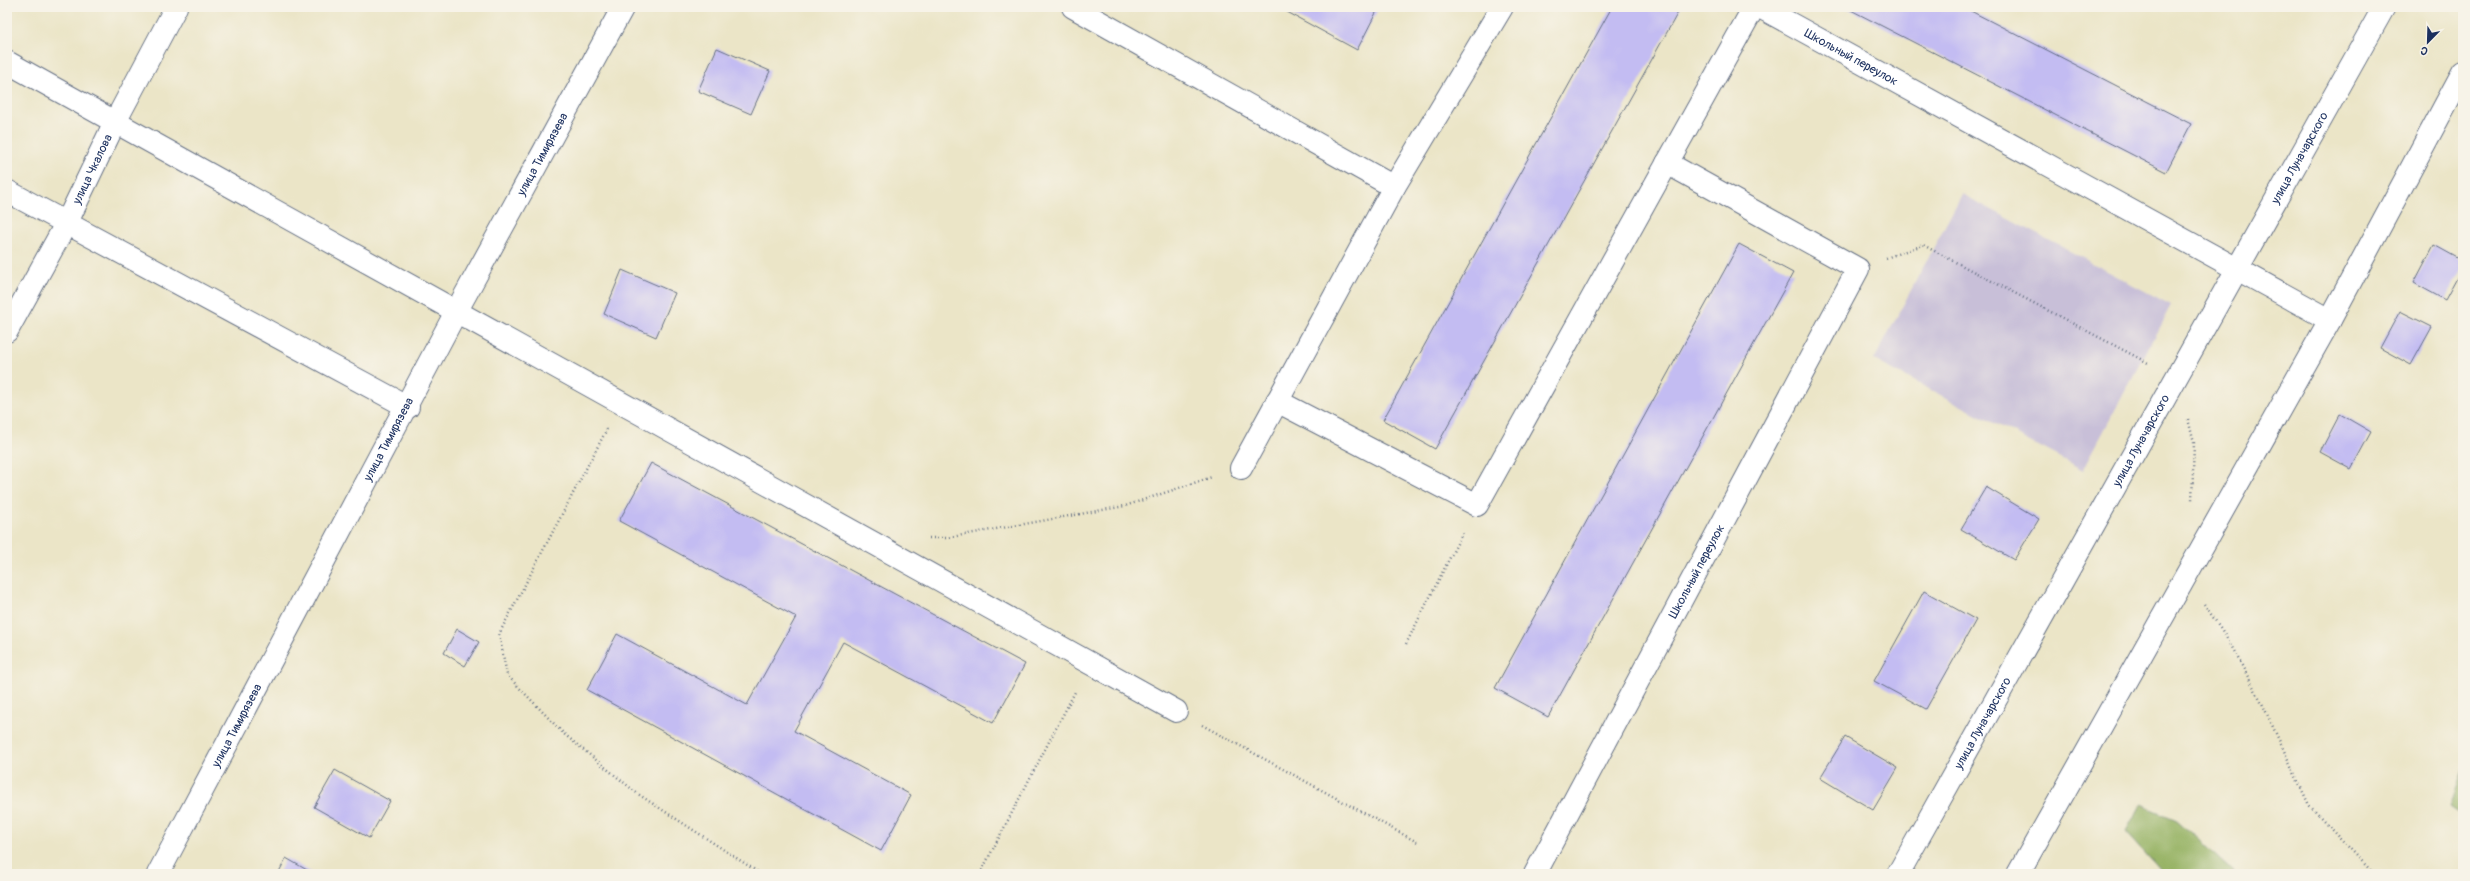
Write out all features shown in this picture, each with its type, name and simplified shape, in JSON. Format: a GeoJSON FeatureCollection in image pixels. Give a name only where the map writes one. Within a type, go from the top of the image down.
{"type":"FeatureCollection","features":[{"type":"Feature","properties":{"kind":"street","name":"улица Чкалова"},"geometry":{"type":"LineString","coordinates":[[7,330],[67,222],[115,122],[176,7]]}},
{"type":"Feature","properties":{"kind":"street","name":"улица Тимирязева"},"geometry":{"type":"LineString","coordinates":[[158,874],[408,406],[457,310],[623,7]]}},
{"type":"Feature","properties":{"kind":"street"},"geometry":{"type":"LineString","coordinates":[[1073,7],[1394,187]]}},
{"type":"Feature","properties":{"kind":"street"},"geometry":{"type":"LineString","coordinates":[[1241,468],[1394,187],[1502,7]]}},
{"type":"Feature","properties":{"kind":"street"},"geometry":{"type":"LineString","coordinates":[[1277,402],[1477,505],[1754,7]]}},
{"type":"Feature","properties":{"kind":"street","name":"Школьный переулок"},"geometry":{"type":"LineString","coordinates":[[1760,7],[2330,320]]}},
{"type":"Feature","properties":{"kind":"street","name":"улица Луначарского"},"geometry":{"type":"LineString","coordinates":[[1898,874],[2384,7]]}},
{"type":"Feature","properties":{"kind":"street"},"geometry":{"type":"LineString","coordinates":[[7,62],[457,310],[1176,711]]}},
{"type":"Feature","properties":{"kind":"street"},"geometry":{"type":"LineString","coordinates":[[2018,874],[2330,320],[2463,72]]}},
{"type":"Feature","properties":{"kind":"street"},"geometry":{"type":"LineString","coordinates":[[1666,163],[1858,269]]}},
{"type":"Feature","properties":{"kind":"street"},"geometry":{"type":"LineString","coordinates":[[7,191],[408,406]]}},
{"type":"Feature","properties":{"kind":"street","name":"Школьный переулок"},"geometry":{"type":"LineString","coordinates":[[1535,874],[1858,269]]}},
{"type":"Feature","properties":{"kind":"path"},"geometry":{"type":"LineString","coordinates":[[1858,269],[1923,245],[2177,378],[2194,443],[2192,509],[2201,547]]}},
{"type":"Feature","properties":{"kind":"path"},"geometry":{"type":"LineString","coordinates":[[621,402],[499,634],[507,675],[564,734],[638,794],[761,874]]}},
{"type":"Feature","properties":{"kind":"path"},"geometry":{"type":"LineString","coordinates":[[924,538],[946,538],[1125,506],[1241,468]]}},
{"type":"Feature","properties":{"kind":"path"},"geometry":{"type":"LineString","coordinates":[[1406,644],[1477,505]]}},
{"type":"Feature","properties":{"kind":"path"},"geometry":{"type":"LineString","coordinates":[[2202,601],[2226,636],[2261,701],[2309,805],[2374,874]]}},
{"type":"Feature","properties":{"kind":"path"},"geometry":{"type":"LineString","coordinates":[[980,874],[1090,664]]}},
{"type":"Feature","properties":{"kind":"path"},"geometry":{"type":"LineString","coordinates":[[1176,711],[1417,842]]}},
{"type":"Feature","properties":{"kind":"shaded area"},"geometry":{"type":"Polygon","coordinates":[[[1962,194],[2171,305],[2083,470],[1874,360],[1962,194]]]}},
{"type":"Feature","properties":{"kind":"green space"},"geometry":{"type":"Polygon","coordinates":[[[2463,770],[2463,816],[2450,807],[2463,770]]]}},
{"type":"Feature","properties":{"kind":"green space"},"geometry":{"type":"Polygon","coordinates":[[[2141,805],[2177,820],[2235,874],[2164,874],[2126,832],[2141,805]]]}},
{"type":"Feature","properties":{"kind":"building"},"geometry":{"type":"Polygon","coordinates":[[[1278,7],[1379,7],[1357,50],[1278,7]]]}},
{"type":"Feature","properties":{"kind":"building"},"geometry":{"type":"Polygon","coordinates":[[[1612,7],[1681,7],[1435,449],[1383,420],[1612,7]]]}},
{"type":"Feature","properties":{"kind":"building"},"geometry":{"type":"Polygon","coordinates":[[[1845,7],[1963,7],[2191,124],[2166,172],[1845,7]]]}},
{"type":"Feature","properties":{"kind":"building"},"geometry":{"type":"Polygon","coordinates":[[[717,48],[770,71],[751,114],[698,91],[717,48]]]}},
{"type":"Feature","properties":{"kind":"building"},"geometry":{"type":"Polygon","coordinates":[[[1739,244],[1793,273],[1548,717],[1495,688],[1739,244]]]}},
{"type":"Feature","properties":{"kind":"building"},"geometry":{"type":"Polygon","coordinates":[[[2434,245],[2463,261],[2463,267],[2445,300],[2414,283],[2434,245]]]}},
{"type":"Feature","properties":{"kind":"building"},"geometry":{"type":"Polygon","coordinates":[[[622,270],[675,293],[656,337],[604,314],[622,270]]]}},
{"type":"Feature","properties":{"kind":"building"},"geometry":{"type":"Polygon","coordinates":[[[2400,311],[2432,327],[2411,365],[2380,348],[2400,311]]]}},
{"type":"Feature","properties":{"kind":"building"},"geometry":{"type":"Polygon","coordinates":[[[2340,414],[2371,432],[2351,469],[2320,452],[2340,414]]]}},
{"type":"Feature","properties":{"kind":"building"},"geometry":{"type":"Polygon","coordinates":[[[651,463],[1025,664],[993,723],[843,642],[794,731],[911,795],[881,851],[587,690],[617,634],[747,705],[796,617],[619,521],[651,463]]]}},
{"type":"Feature","properties":{"kind":"building"},"geometry":{"type":"Polygon","coordinates":[[[1986,487],[2039,519],[2014,560],[1961,529],[1986,487]]]}},
{"type":"Feature","properties":{"kind":"building"},"geometry":{"type":"Polygon","coordinates":[[[1924,591],[1976,620],[1926,709],[1874,681],[1924,591]]]}},
{"type":"Feature","properties":{"kind":"building"},"geometry":{"type":"Polygon","coordinates":[[[457,629],[479,642],[465,666],[444,653],[457,629]]]}},
{"type":"Feature","properties":{"kind":"building"},"geometry":{"type":"Polygon","coordinates":[[[1845,737],[1898,768],[1873,810],[1820,778],[1845,737]]]}},
{"type":"Feature","properties":{"kind":"building"},"geometry":{"type":"Polygon","coordinates":[[[335,770],[390,801],[369,838],[314,807],[335,770]]]}},
{"type":"Feature","properties":{"kind":"building"},"geometry":{"type":"Polygon","coordinates":[[[286,858],[314,874],[278,874],[286,858]]]}}]}
